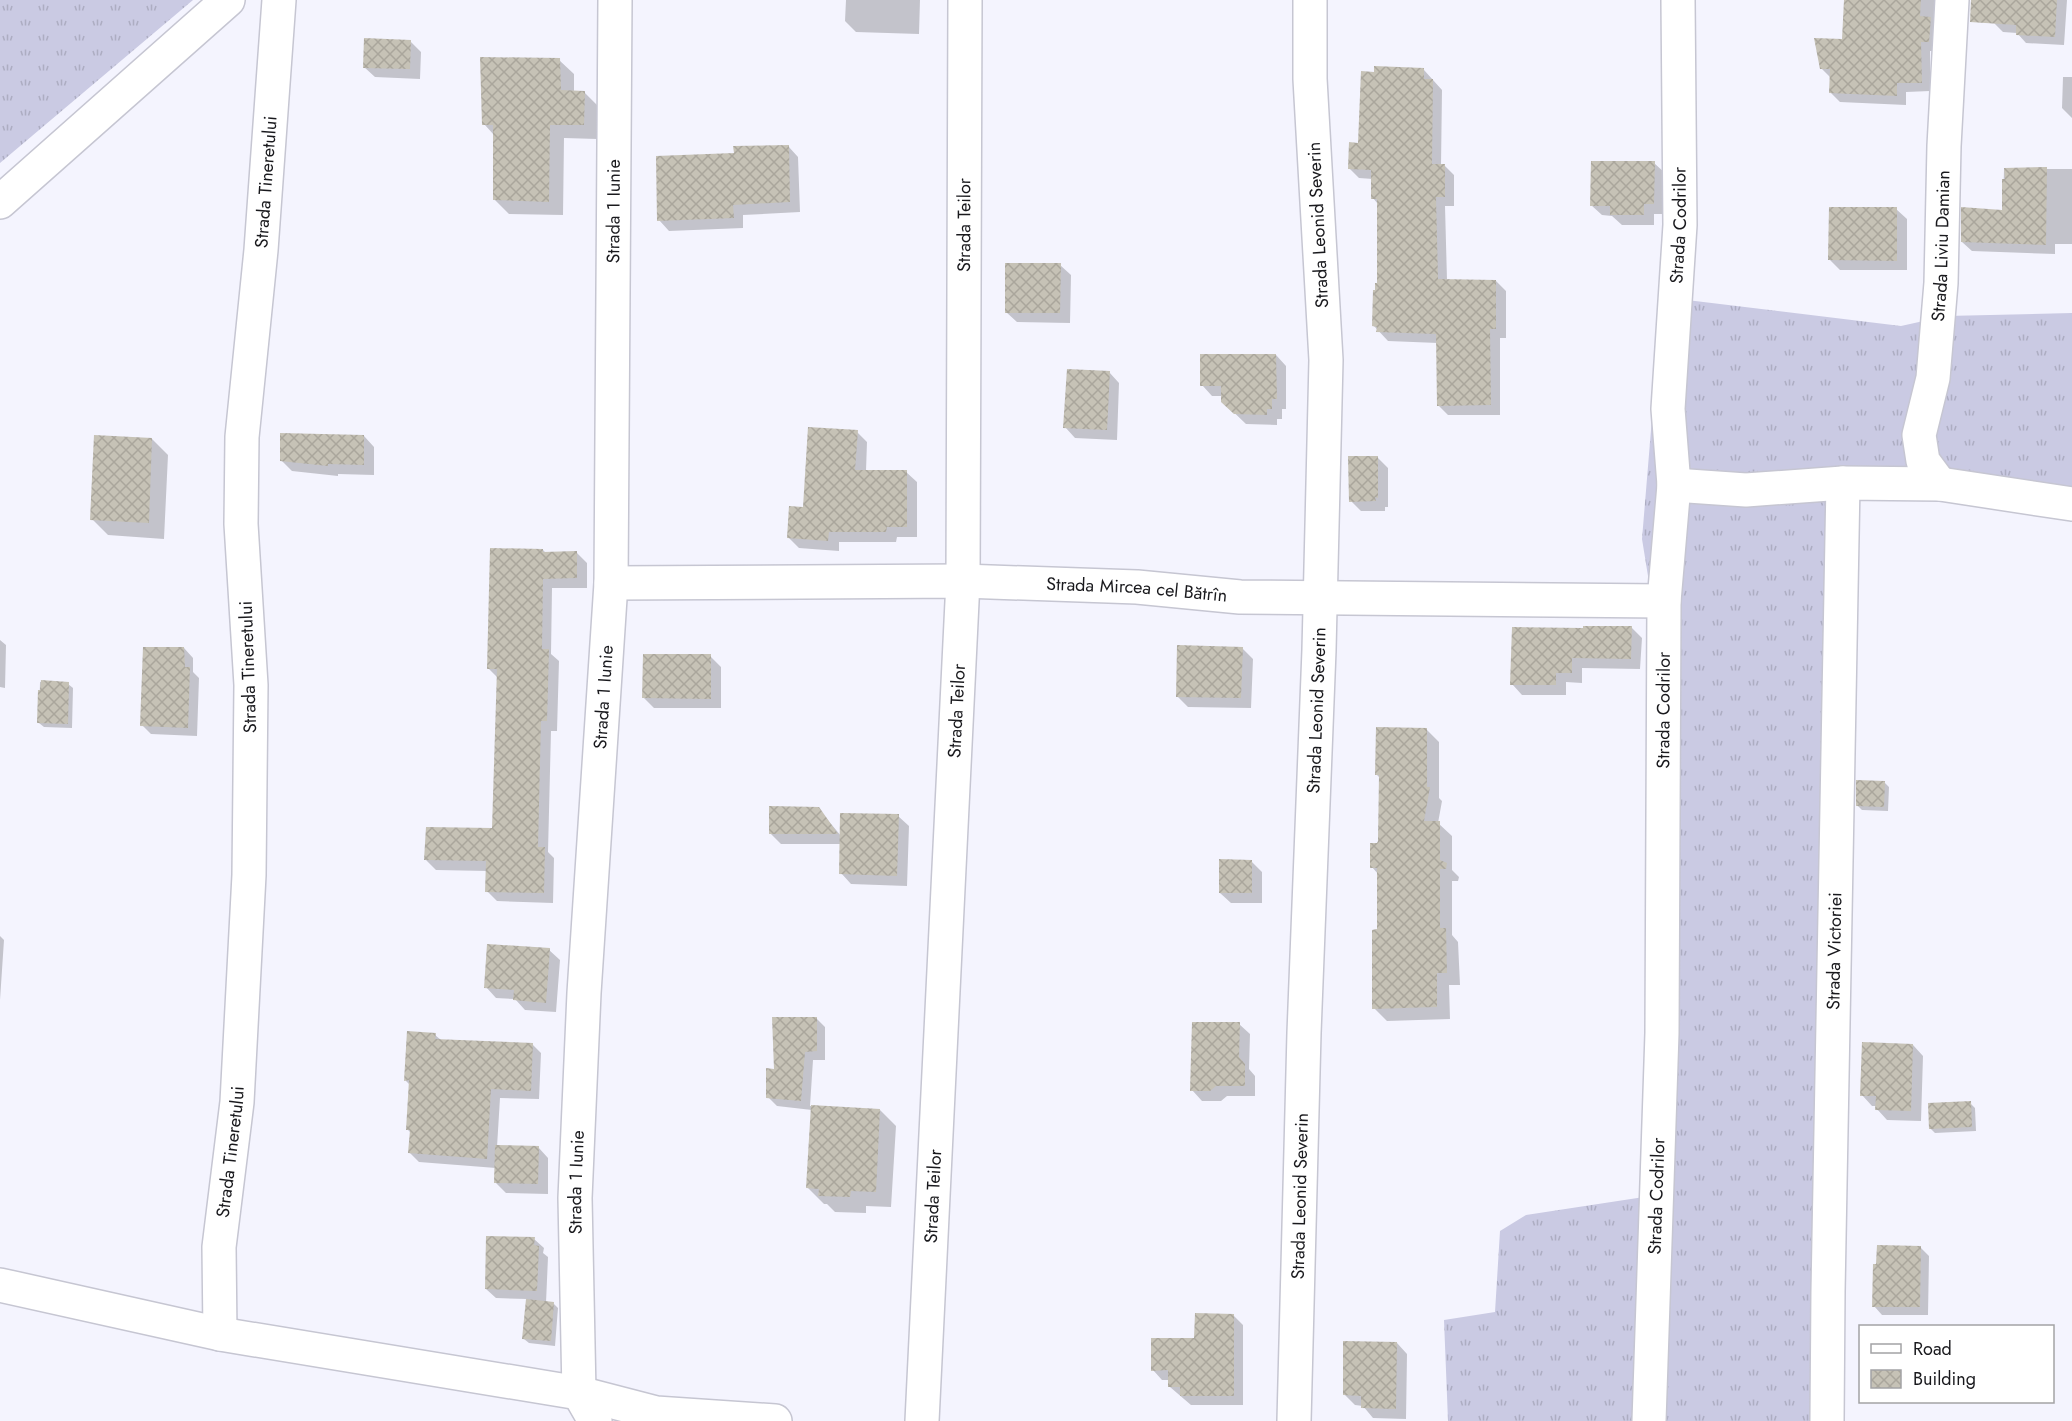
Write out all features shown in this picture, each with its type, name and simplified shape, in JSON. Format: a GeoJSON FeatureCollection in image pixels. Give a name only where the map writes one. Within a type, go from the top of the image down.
{"type":"FeatureCollection","features":[{"type":"Feature","properties":{"kind":"street"},"geometry":{"type":"LineString","coordinates":[[0,202],[228,0]]}},
{"type":"Feature","properties":{"kind":"street","name":"Strada Tineretului"},"geometry":{"type":"LineString","coordinates":[[220,1334],[219,1247],[237,1102],[249,875],[251,685],[241,524],[242,437],[261,250],[279,0]]}},
{"type":"Feature","properties":{"kind":"street","name":"Strada 1 Iunie"},"geometry":{"type":"LineString","coordinates":[[587,1407],[574,1198],[611,583],[615,0]]}},
{"type":"Feature","properties":{"kind":"street","name":"Strada Teilor"},"geometry":{"type":"LineString","coordinates":[[922,1421],[963,580],[965,0]]}},
{"type":"Feature","properties":{"kind":"street","name":"Strada Leonid Severin"},"geometry":{"type":"LineString","coordinates":[[1294,1421],[1326,360],[1311,79],[1310,0]]}},
{"type":"Feature","properties":{"kind":"street","name":"Strada Codrilor"},"geometry":{"type":"LineString","coordinates":[[1649,1421],[1662,1033],[1664,601],[1674,485],[1668,409],[1680,225],[1678,0]]}},
{"type":"Feature","properties":{"kind":"street","name":"Strada Liviu Damian"},"geometry":{"type":"LineString","coordinates":[[1940,484],[1923,461],[1919,435],[1933,378],[1941,283],[1944,146],[1952,0]]}},
{"type":"Feature","properties":{"kind":"street"},"geometry":{"type":"LineString","coordinates":[[1674,485],[1746,490],[1843,483],[1940,484],[2072,504]]}},
{"type":"Feature","properties":{"kind":"street","name":"Strada Victoriei"},"geometry":{"type":"LineString","coordinates":[[1827,1421],[1843,483]]}},
{"type":"Feature","properties":{"kind":"street","name":"Strada Mircea cel Bătrîn"},"geometry":{"type":"LineString","coordinates":[[611,583],[963,580],[1137,587],[1240,597],[1664,601]]}},
{"type":"Feature","properties":{"kind":"street"},"geometry":{"type":"LineString","coordinates":[[0,1285],[220,1334],[587,1407],[775,1421]]}},
{"type":"Feature","properties":{"kind":"green space"},"geometry":{"type":"Polygon","coordinates":[[[0,0],[193,0],[0,163],[0,0]]]}},
{"type":"Feature","properties":{"kind":"green space"},"geometry":{"type":"Polygon","coordinates":[[[1662,297],[1901,326],[1946,316],[2072,313],[2072,504],[1838,474],[1840,1421],[1448,1421],[1444,1320],[1495,1312],[1500,1231],[1526,1215],[1644,1197],[1651,881],[1648,576],[1642,539],[1662,297]]]}},
{"type":"Feature","properties":{"kind":"building"},"geometry":{"type":"Polygon","coordinates":[[[1844,0],[1921,0],[1920,16],[1931,17],[1929,42],[1921,42],[1922,83],[1897,83],[1897,96],[1829,93],[1830,69],[1820,69],[1814,38],[1842,39],[1844,0]]]}},
{"type":"Feature","properties":{"kind":"building"},"geometry":{"type":"Polygon","coordinates":[[[1971,0],[2057,0],[2055,37],[2016,35],[2016,25],[1970,22],[1971,0]]]}},
{"type":"Feature","properties":{"kind":"building"},"geometry":{"type":"Polygon","coordinates":[[[364,38],[411,40],[410,69],[363,68],[364,38]]]}},
{"type":"Feature","properties":{"kind":"building"},"geometry":{"type":"Polygon","coordinates":[[[480,57],[560,58],[561,90],[585,91],[584,125],[550,125],[549,202],[493,200],[493,125],[482,125],[480,57]]]}},
{"type":"Feature","properties":{"kind":"building"},"geometry":{"type":"Polygon","coordinates":[[[1374,66],[1424,68],[1424,79],[1433,79],[1432,164],[1445,164],[1445,197],[1436,197],[1438,279],[1496,280],[1496,329],[1490,329],[1491,405],[1437,406],[1436,334],[1376,332],[1377,327],[1372,326],[1373,290],[1377,283],[1377,199],[1371,199],[1371,170],[1348,169],[1349,142],[1358,143],[1361,71],[1374,72],[1374,66]]]}},
{"type":"Feature","properties":{"kind":"building"},"geometry":{"type":"Polygon","coordinates":[[[789,145],[790,202],[733,205],[734,218],[657,221],[656,156],[734,153],[733,146],[789,145]]]}},
{"type":"Feature","properties":{"kind":"building"},"geometry":{"type":"Polygon","coordinates":[[[1591,161],[1655,161],[1654,204],[1644,204],[1644,215],[1610,215],[1610,206],[1590,206],[1591,161]]]}},
{"type":"Feature","properties":{"kind":"building"},"geometry":{"type":"Polygon","coordinates":[[[2047,167],[2046,245],[1961,242],[1961,207],[2002,210],[2004,168],[2047,167]]]}},
{"type":"Feature","properties":{"kind":"building"},"geometry":{"type":"Polygon","coordinates":[[[1829,207],[1897,207],[1897,261],[1828,260],[1829,207]]]}},
{"type":"Feature","properties":{"kind":"building"},"geometry":{"type":"Polygon","coordinates":[[[1005,263],[1061,263],[1060,313],[1005,313],[1005,263]]]}},
{"type":"Feature","properties":{"kind":"building"},"geometry":{"type":"Polygon","coordinates":[[[1200,354],[1276,354],[1277,399],[1272,399],[1272,409],[1267,409],[1267,415],[1234,414],[1221,402],[1221,386],[1200,386],[1200,354]]]}},
{"type":"Feature","properties":{"kind":"building"},"geometry":{"type":"Polygon","coordinates":[[[1067,369],[1110,371],[1107,430],[1063,428],[1067,369]]]}},
{"type":"Feature","properties":{"kind":"building"},"geometry":{"type":"Polygon","coordinates":[[[808,427],[858,430],[855,470],[907,470],[907,527],[887,527],[886,532],[829,532],[828,541],[787,538],[789,506],[803,507],[808,427]]]}},
{"type":"Feature","properties":{"kind":"building"},"geometry":{"type":"Polygon","coordinates":[[[280,433],[364,435],[364,465],[328,464],[328,466],[280,461],[280,433]]]}},
{"type":"Feature","properties":{"kind":"building"},"geometry":{"type":"Polygon","coordinates":[[[94,435],[152,438],[149,523],[90,520],[94,435]]]}},
{"type":"Feature","properties":{"kind":"building"},"geometry":{"type":"Polygon","coordinates":[[[1348,456],[1378,456],[1378,498],[1375,497],[1376,501],[1349,502],[1348,456]]]}},
{"type":"Feature","properties":{"kind":"building"},"geometry":{"type":"Polygon","coordinates":[[[490,548],[543,549],[543,552],[577,551],[577,578],[543,579],[542,649],[549,649],[547,721],[541,721],[538,847],[545,847],[544,893],[485,892],[486,861],[424,860],[426,827],[492,828],[497,669],[487,669],[490,548]]]}},
{"type":"Feature","properties":{"kind":"building"},"geometry":{"type":"Polygon","coordinates":[[[1583,626],[1632,626],[1631,659],[1572,658],[1572,673],[1556,673],[1556,685],[1510,685],[1512,627],[1583,628],[1583,626]]]}},
{"type":"Feature","properties":{"kind":"building"},"geometry":{"type":"Polygon","coordinates":[[[1177,645],[1243,647],[1241,698],[1176,697],[1177,645]]]}},
{"type":"Feature","properties":{"kind":"building"},"geometry":{"type":"Polygon","coordinates":[[[143,647],[184,647],[185,667],[190,667],[188,728],[140,726],[143,647]]]}},
{"type":"Feature","properties":{"kind":"building"},"geometry":{"type":"Polygon","coordinates":[[[643,654],[711,654],[711,699],[642,698],[643,654]]]}},
{"type":"Feature","properties":{"kind":"building"},"geometry":{"type":"Polygon","coordinates":[[[41,680],[69,682],[68,724],[37,723],[38,690],[40,690],[41,680]]]}},
{"type":"Feature","properties":{"kind":"building"},"geometry":{"type":"Polygon","coordinates":[[[1376,727],[1427,728],[1427,787],[1430,787],[1424,821],[1440,821],[1440,860],[1447,863],[1446,869],[1440,869],[1440,928],[1446,928],[1447,973],[1437,973],[1437,1007],[1372,1009],[1372,930],[1377,929],[1377,868],[1370,868],[1370,843],[1378,841],[1379,775],[1375,775],[1376,727]]]}},
{"type":"Feature","properties":{"kind":"building"},"geometry":{"type":"Polygon","coordinates":[[[1856,780],[1885,781],[1884,807],[1856,806],[1856,780]]]}},
{"type":"Feature","properties":{"kind":"building"},"geometry":{"type":"Polygon","coordinates":[[[769,806],[819,807],[838,834],[769,834],[769,806]]]}},
{"type":"Feature","properties":{"kind":"building"},"geometry":{"type":"Polygon","coordinates":[[[840,813],[899,814],[897,876],[839,874],[840,813]]]}},
{"type":"Feature","properties":{"kind":"building"},"geometry":{"type":"Polygon","coordinates":[[[1219,859],[1252,860],[1252,893],[1219,893],[1219,859]]]}},
{"type":"Feature","properties":{"kind":"building"},"geometry":{"type":"Polygon","coordinates":[[[487,944],[550,948],[546,1003],[513,1000],[514,990],[484,988],[487,944]]]}},
{"type":"Feature","properties":{"kind":"building"},"geometry":{"type":"Polygon","coordinates":[[[772,1017],[817,1017],[817,1051],[805,1052],[801,1101],[766,1098],[766,1068],[774,1069],[772,1017]]]}},
{"type":"Feature","properties":{"kind":"building"},"geometry":{"type":"Polygon","coordinates":[[[1192,1022],[1240,1022],[1239,1057],[1245,1064],[1245,1086],[1216,1086],[1210,1091],[1190,1091],[1192,1022]]]}},
{"type":"Feature","properties":{"kind":"building"},"geometry":{"type":"Polygon","coordinates":[[[407,1031],[436,1033],[435,1039],[533,1043],[531,1091],[491,1089],[487,1159],[408,1153],[410,1130],[406,1130],[409,1080],[404,1081],[407,1031]]]}},
{"type":"Feature","properties":{"kind":"building"},"geometry":{"type":"Polygon","coordinates":[[[1862,1042],[1913,1044],[1911,1111],[1875,1110],[1876,1096],[1860,1096],[1862,1042]]]}},
{"type":"Feature","properties":{"kind":"building"},"geometry":{"type":"Polygon","coordinates":[[[1971,1101],[1972,1127],[1929,1129],[1928,1103],[1971,1101]]]}},
{"type":"Feature","properties":{"kind":"building"},"geometry":{"type":"Polygon","coordinates":[[[811,1105],[880,1109],[876,1192],[851,1191],[850,1197],[818,1196],[819,1189],[806,1188],[811,1105]]]}},
{"type":"Feature","properties":{"kind":"building"},"geometry":{"type":"Polygon","coordinates":[[[495,1145],[539,1146],[538,1184],[494,1183],[495,1145]]]}},
{"type":"Feature","properties":{"kind":"building"},"geometry":{"type":"Polygon","coordinates":[[[486,1236],[535,1237],[534,1245],[539,1246],[537,1291],[485,1289],[486,1236]]]}},
{"type":"Feature","properties":{"kind":"building"},"geometry":{"type":"Polygon","coordinates":[[[1877,1245],[1921,1246],[1920,1307],[1872,1307],[1873,1264],[1876,1264],[1877,1245]]]}},
{"type":"Feature","properties":{"kind":"building"},"geometry":{"type":"Polygon","coordinates":[[[526,1299],[554,1302],[551,1341],[522,1339],[526,1299]]]}},
{"type":"Feature","properties":{"kind":"building"},"geometry":{"type":"Polygon","coordinates":[[[1195,1313],[1234,1314],[1234,1396],[1180,1396],[1180,1387],[1168,1387],[1168,1370],[1151,1371],[1151,1338],[1194,1338],[1195,1313]]]}},
{"type":"Feature","properties":{"kind":"building"},"geometry":{"type":"Polygon","coordinates":[[[1343,1341],[1397,1342],[1396,1409],[1361,1408],[1361,1396],[1343,1395],[1343,1341]]]}}]}
